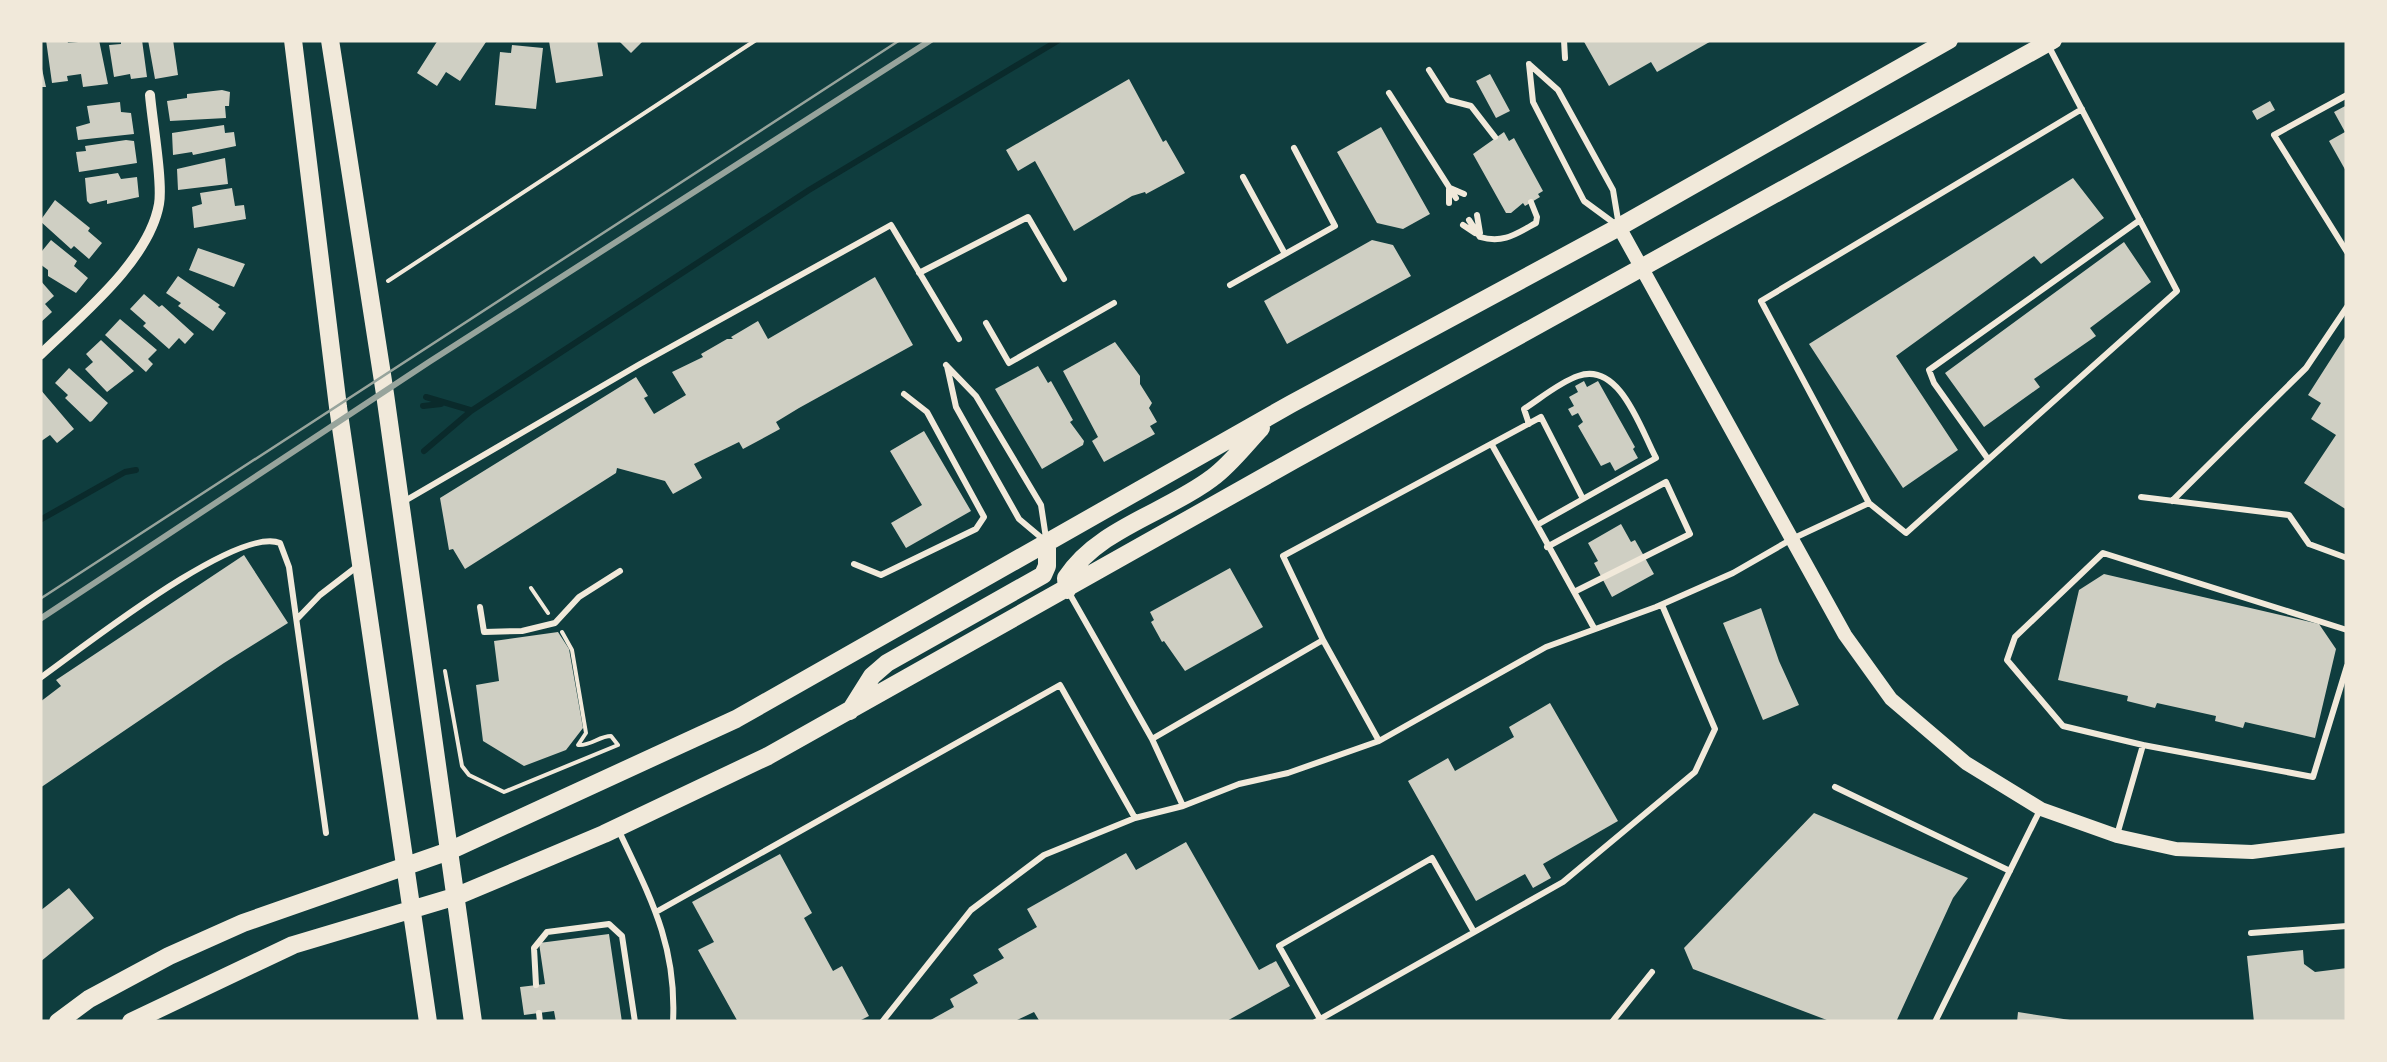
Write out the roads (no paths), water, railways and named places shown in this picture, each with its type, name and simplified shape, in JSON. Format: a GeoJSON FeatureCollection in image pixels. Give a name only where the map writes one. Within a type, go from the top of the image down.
{"type":"FeatureCollection","features":[{"type":"Feature","properties":{"kind":"main road"},"geometry":{"type":"LineString","coordinates":[[293,40],[338,407],[428,1022]]}},
{"type":"Feature","properties":{"kind":"main road"},"geometry":{"type":"LineString","coordinates":[[330,40],[474,1022]]}},
{"type":"Feature","properties":{"kind":"main road"},"geometry":{"type":"LineString","coordinates":[[58,1022],[89,999],[184,949],[243,923],[449,851],[736,719],[1949,40]]}},
{"type":"Feature","properties":{"kind":"main road"},"geometry":{"type":"LineString","coordinates":[[131,1022],[160,1016],[293,945],[457,896],[617,828],[768,756],[2050,42]]}},
{"type":"Feature","properties":{"kind":"main road"},"geometry":{"type":"LineString","coordinates":[[1067,590],[1066,578],[1102,542],[1213,478],[1275,414]]}},
{"type":"Feature","properties":{"kind":"main road"},"geometry":{"type":"LineString","coordinates":[[850,712],[872,676],[887,664],[1043,575],[1047,542]]}},
{"type":"Feature","properties":{"kind":"street"},"geometry":{"type":"LineString","coordinates":[[40,355],[107,290],[147,237],[160,202],[150,95]]}},
{"type":"Feature","properties":{"kind":"street"},"geometry":{"type":"LineString","coordinates":[[1619,227],[1845,635],[1891,699],[1966,763],[2041,809],[2117,836],[2176,848],[2252,852],[2347,840]]}},
{"type":"Feature","properties":{"kind":"lane"},"geometry":{"type":"LineString","coordinates":[[1564,40],[1564,58]]}},
{"type":"Feature","properties":{"kind":"lane"},"geometry":{"type":"LineString","coordinates":[[2050,42],[2177,291],[1906,533],[1869,503],[1762,302],[2082,108]]}},
{"type":"Feature","properties":{"kind":"lane"},"geometry":{"type":"LineString","coordinates":[[1529,64],[1558,90],[1613,190],[1619,227],[1584,202],[1533,102],[1529,64]]}},
{"type":"Feature","properties":{"kind":"lane"},"geometry":{"type":"LineString","coordinates":[[1429,70],[1448,100],[1471,106],[1495,137]]}},
{"type":"Feature","properties":{"kind":"lane"},"geometry":{"type":"LineString","coordinates":[[1389,93],[1456,199],[1449,188]]}},
{"type":"Feature","properties":{"kind":"lane"},"geometry":{"type":"LineString","coordinates":[[2347,95],[2274,135],[2347,252]]}},
{"type":"Feature","properties":{"kind":"lane"},"geometry":{"type":"LineString","coordinates":[[1230,284],[1335,226],[1294,148]]}},
{"type":"Feature","properties":{"kind":"lane"},"geometry":{"type":"LineString","coordinates":[[1243,177],[1285,254]]}},
{"type":"Feature","properties":{"kind":"lane"},"geometry":{"type":"LineString","coordinates":[[1470,220],[1480,237],[1494,241],[1508,238],[1536,223],[1531,202]]}},
{"type":"Feature","properties":{"kind":"lane"},"geometry":{"type":"LineString","coordinates":[[920,273],[1028,217],[1064,280]]}},
{"type":"Feature","properties":{"kind":"lane"},"geometry":{"type":"LineString","coordinates":[[1988,459],[1934,384],[1929,370],[2140,220]]}},
{"type":"Feature","properties":{"kind":"lane"},"geometry":{"type":"LineString","coordinates":[[399,504],[640,364],[891,226],[959,339]]}},
{"type":"Feature","properties":{"kind":"lane"},"geometry":{"type":"LineString","coordinates":[[986,323],[1009,363],[1114,302]]}},
{"type":"Feature","properties":{"kind":"lane"},"geometry":{"type":"LineString","coordinates":[[2172,502],[2306,368],[2347,306]]}},
{"type":"Feature","properties":{"kind":"lane"},"geometry":{"type":"LineString","coordinates":[[946,365],[976,396],[1042,505],[1047,542],[1020,518],[956,407],[946,365]]}},
{"type":"Feature","properties":{"kind":"lane"},"geometry":{"type":"LineString","coordinates":[[1529,424],[1524,408],[1578,376],[1597,374],[1617,384],[1656,458],[1537,526]]}},
{"type":"Feature","properties":{"kind":"lane"},"geometry":{"type":"LineString","coordinates":[[854,564],[881,575],[976,530],[984,517],[927,412],[904,394]]}},
{"type":"Feature","properties":{"kind":"lane"},"geometry":{"type":"LineString","coordinates":[[1380,741],[1323,640],[1283,556],[1541,418],[1583,499]]}},
{"type":"Feature","properties":{"kind":"lane"},"geometry":{"type":"LineString","coordinates":[[1492,444],[1594,628]]}},
{"type":"Feature","properties":{"kind":"lane"},"geometry":{"type":"LineString","coordinates":[[1547,546],[1666,482],[1690,534],[1574,592]]}},
{"type":"Feature","properties":{"kind":"lane"},"geometry":{"type":"LineString","coordinates":[[2141,498],[2289,516],[2309,544],[2347,558]]}},
{"type":"Feature","properties":{"kind":"lane"},"geometry":{"type":"LineString","coordinates":[[882,1022],[972,910],[1044,856],[1135,818],[1380,741],[1546,647],[1733,573],[1792,539],[1869,503]]}},
{"type":"Feature","properties":{"kind":"lane"},"geometry":{"type":"LineString","coordinates":[[40,678],[215,558],[248,543],[280,543],[289,567],[326,833]]}},
{"type":"Feature","properties":{"kind":"lane"},"geometry":{"type":"LineString","coordinates":[[2347,630],[2103,553],[2015,637],[2008,660],[2063,726],[2313,777],[2347,666]]}},
{"type":"Feature","properties":{"kind":"lane"},"geometry":{"type":"LineString","coordinates":[[296,620],[362,562]]}},
{"type":"Feature","properties":{"kind":"lane"},"geometry":{"type":"LineString","coordinates":[[480,608],[484,632],[522,631],[555,622],[579,596],[620,571]]}},
{"type":"Feature","properties":{"kind":"lane"},"geometry":{"type":"LineString","coordinates":[[1067,590],[1152,739],[1183,806]]}},
{"type":"Feature","properties":{"kind":"lane"},"geometry":{"type":"LineString","coordinates":[[1474,932],[1432,858],[1279,946],[1318,1021],[1563,882],[1695,772],[1715,729],[1662,604]]}},
{"type":"Feature","properties":{"kind":"lane"},"geometry":{"type":"LineString","coordinates":[[1152,739],[1323,640]]}},
{"type":"Feature","properties":{"kind":"lane"},"geometry":{"type":"LineString","coordinates":[[656,912],[1060,685],[1135,818]]}},
{"type":"Feature","properties":{"kind":"lane"},"geometry":{"type":"LineString","coordinates":[[2117,836],[2143,745]]}},
{"type":"Feature","properties":{"kind":"lane"},"geometry":{"type":"LineString","coordinates":[[1834,787],[2010,871]]}},
{"type":"Feature","properties":{"kind":"lane"},"geometry":{"type":"LineString","coordinates":[[1935,1022],[2041,809]]}},
{"type":"Feature","properties":{"kind":"lane"},"geometry":{"type":"LineString","coordinates":[[617,828],[668,946],[675,990],[673,1022]]}},
{"type":"Feature","properties":{"kind":"lane"},"geometry":{"type":"LineString","coordinates":[[536,985],[534,948],[546,932],[610,924],[622,936],[635,1022]]}},
{"type":"Feature","properties":{"kind":"lane"},"geometry":{"type":"LineString","coordinates":[[2251,933],[2347,926]]}},
{"type":"Feature","properties":{"kind":"lane"},"geometry":{"type":"LineString","coordinates":[[1612,1022],[1652,972]]}},
{"type":"Feature","properties":{"kind":"lane"},"geometry":{"type":"LineString","coordinates":[[538,1012],[540,1022]]}},
{"type":"Feature","properties":{"kind":"waterway"},"geometry":{"type":"LineString","coordinates":[[424,451],[471,411],[809,190],[1059,40]]}},
{"type":"Feature","properties":{"kind":"waterway"},"geometry":{"type":"LineString","coordinates":[[426,397],[470,410]]}},
{"type":"Feature","properties":{"kind":"waterway"},"geometry":{"type":"LineString","coordinates":[[423,406],[441,404]]}},
{"type":"Feature","properties":{"kind":"waterway"},"geometry":{"type":"LineString","coordinates":[[40,520],[125,472],[136,470]]}},
{"type":"Feature","properties":{"kind":"tram line"},"geometry":{"type":"LineString","coordinates":[[40,599],[900,40]]}},
{"type":"Feature","properties":{"kind":"railway"},"geometry":{"type":"LineString","coordinates":[[40,619],[429,362],[931,40]]}}]}
